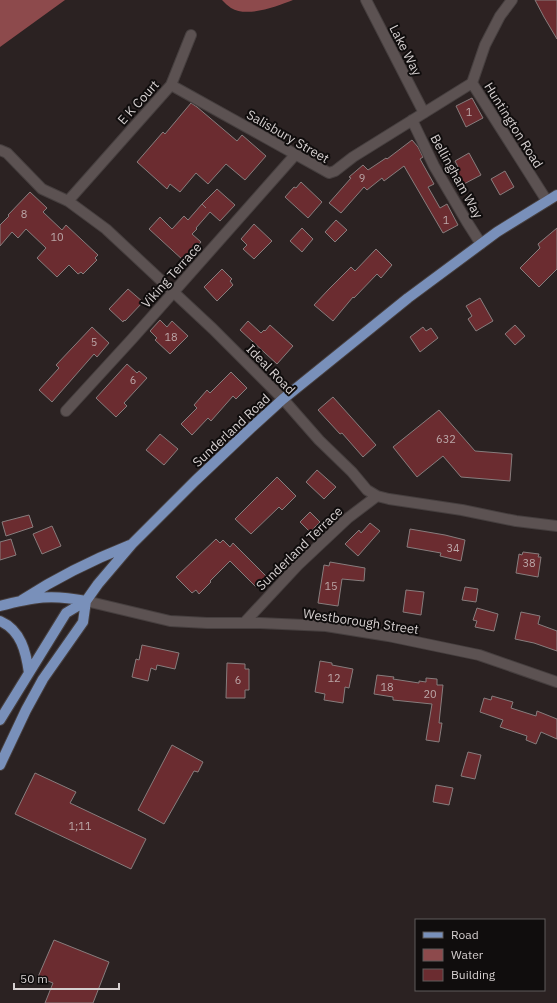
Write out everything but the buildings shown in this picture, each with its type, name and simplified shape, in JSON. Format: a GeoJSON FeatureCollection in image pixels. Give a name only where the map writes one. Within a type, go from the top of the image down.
{"type":"FeatureCollection","features":[{"type":"Feature","properties":{"kind":"main road","name":"Sunderland Road"},"geometry":{"type":"LineString","coordinates":[[86,601],[98,584],[132,544],[195,481],[283,399],[408,298],[497,232],[557,195]]}},
{"type":"Feature","properties":{"kind":"main road"},"geometry":{"type":"LineString","coordinates":[[22,600],[47,584],[94,559],[132,544]]}},
{"type":"Feature","properties":{"kind":"main road"},"geometry":{"type":"LineString","coordinates":[[0,606],[44,596],[86,601]]}},
{"type":"Feature","properties":{"kind":"main road"},"geometry":{"type":"LineString","coordinates":[[0,720],[66,613],[86,601]]}},
{"type":"Feature","properties":{"kind":"main road"},"geometry":{"type":"LineString","coordinates":[[0,765],[26,710],[43,679],[83,622],[86,601]]}},
{"type":"Feature","properties":{"kind":"main road"},"geometry":{"type":"LineString","coordinates":[[0,621],[13,628],[22,644],[29,673]]}},
{"type":"Feature","properties":{"kind":"street","name":"Lake Way"},"geometry":{"type":"LineString","coordinates":[[366,0],[424,112]]}},
{"type":"Feature","properties":{"kind":"street"},"geometry":{"type":"LineString","coordinates":[[472,83],[488,39],[500,16],[512,0]]}},
{"type":"Feature","properties":{"kind":"street","name":"E K Court"},"geometry":{"type":"LineString","coordinates":[[68,202],[171,84],[191,35]]}},
{"type":"Feature","properties":{"kind":"street","name":"Salisbury Street"},"geometry":{"type":"LineString","coordinates":[[171,84],[329,174],[353,157],[472,83]]}},
{"type":"Feature","properties":{"kind":"street","name":"Huntington Road"},"geometry":{"type":"LineString","coordinates":[[472,83],[547,202]]}},
{"type":"Feature","properties":{"kind":"street","name":"Bellingham Way"},"geometry":{"type":"LineString","coordinates":[[412,120],[434,166],[481,244]]}},
{"type":"Feature","properties":{"kind":"street","name":"Ideal Road"},"geometry":{"type":"LineString","coordinates":[[1,150],[7,153],[42,189],[68,202],[106,229],[213,329],[283,399],[319,440],[352,472],[367,490],[377,496],[389,499],[462,510],[516,521],[557,526]]}},
{"type":"Feature","properties":{"kind":"street","name":"Viking Terrace"},"geometry":{"type":"LineString","coordinates":[[66,411],[295,155]]}},
{"type":"Feature","properties":{"kind":"street","name":"Sunderland Terrace"},"geometry":{"type":"LineString","coordinates":[[244,623],[298,565],[348,518],[377,496]]}},
{"type":"Feature","properties":{"kind":"street","name":"Westborough Street"},"geometry":{"type":"LineString","coordinates":[[86,601],[170,621],[326,626],[388,636],[479,655],[557,682]]}},
{"type":"Feature","properties":{"kind":"water"},"geometry":{"type":"Polygon","coordinates":[[[0,0],[65,0],[0,47],[0,0]]]}},
{"type":"Feature","properties":{"kind":"water"},"geometry":{"type":"Polygon","coordinates":[[[222,0],[293,0],[262,10],[245,12],[231,8],[222,0]]]}}]}
